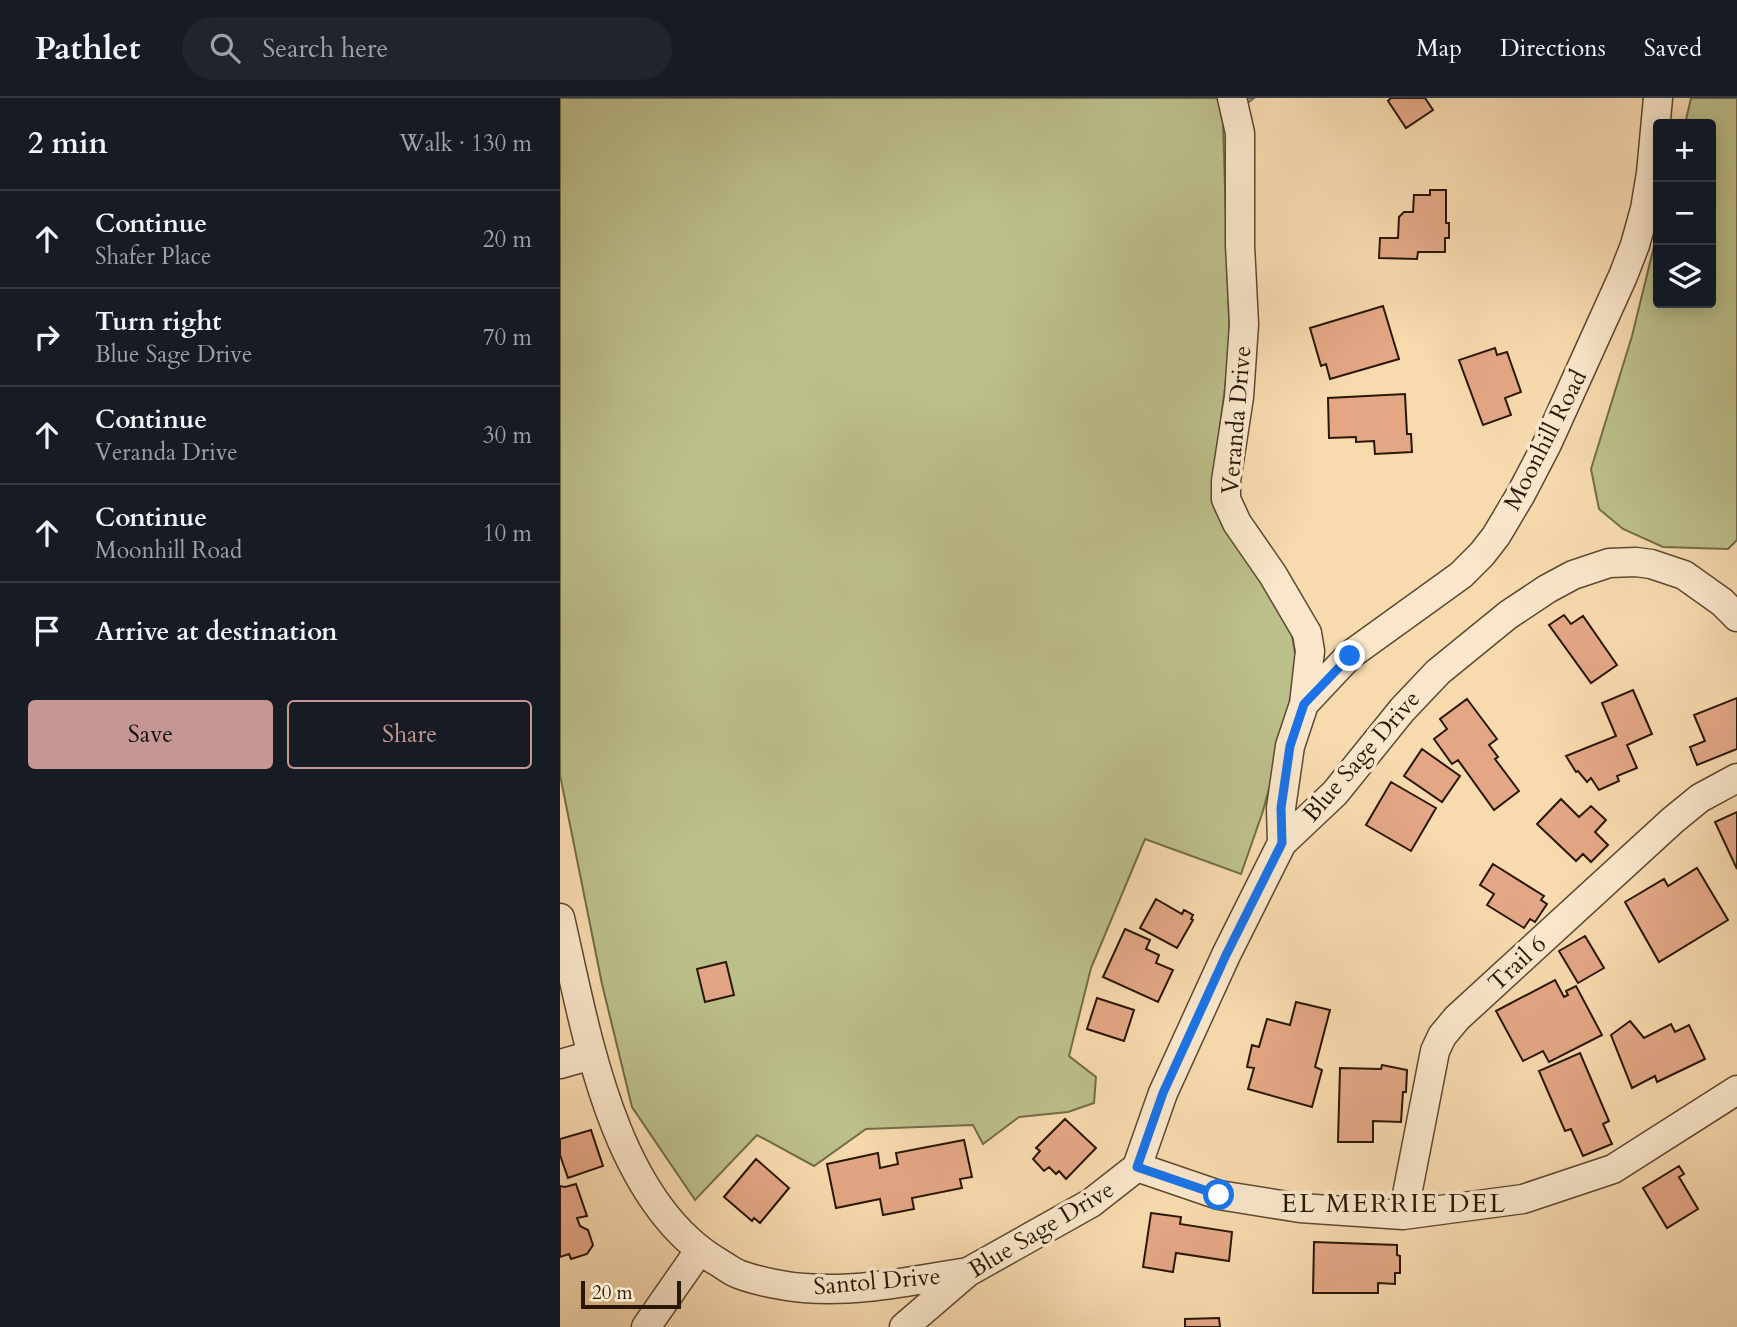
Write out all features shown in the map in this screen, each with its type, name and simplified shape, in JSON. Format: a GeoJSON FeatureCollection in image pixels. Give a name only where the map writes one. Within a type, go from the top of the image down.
{"type":"FeatureCollection","features":[{"type":"Feature","properties":{"kind":"street","name":"Veranda Drive"},"geometry":{"type":"LineString","coordinates":[[1232,98],[1240,133],[1240,245],[1244,324],[1239,397],[1226,481],[1226,499],[1237,523],[1273,575],[1307,634],[1310,651],[1304,704],[1290,746],[1281,808],[1282,843]]}},
{"type":"Feature","properties":{"kind":"street","name":"Moonhill Road"},"geometry":{"type":"LineString","coordinates":[[1304,704],[1350,656],[1461,575],[1482,554],[1514,505],[1547,444],[1635,245],[1651,173],[1658,98]]}},
{"type":"Feature","properties":{"kind":"street","name":"Blue Sage Drive"},"geometry":{"type":"LineString","coordinates":[[904,1327],[968,1272],[1091,1203],[1137,1167],[1163,1093],[1226,955],[1282,843],[1335,793],[1402,710],[1438,672],[1508,615],[1573,575],[1609,563],[1636,562],[1665,567],[1684,575],[1722,602],[1737,617]]}},
{"type":"Feature","properties":{"kind":"street","name":"Trail 6"},"geometry":{"type":"LineString","coordinates":[[1403,1215],[1435,1051],[1441,1036],[1457,1018],[1673,820],[1700,797],[1737,778]]}},
{"type":"Feature","properties":{"kind":"street","name":"Santol Drive"},"geometry":{"type":"LineString","coordinates":[[560,918],[566,972],[625,1148],[657,1207],[699,1251],[741,1275],[804,1288],[873,1287],[968,1272]]}},
{"type":"Feature","properties":{"kind":"street"},"geometry":{"type":"LineString","coordinates":[[560,1064],[592,1055]]}},
{"type":"Feature","properties":{"kind":"street"},"geometry":{"type":"LineString","coordinates":[[1137,1167],[1219,1195],[1300,1208],[1403,1215],[1523,1199],[1613,1169],[1737,1090]]}},
{"type":"Feature","properties":{"kind":"street"},"geometry":{"type":"LineString","coordinates":[[646,1327],[699,1251]]}},
{"type":"Feature","properties":{"kind":"green space"},"geometry":{"type":"Polygon","coordinates":[[[560,98],[1254,98],[1223,122],[1230,349],[1214,473],[1291,629],[1296,659],[1296,692],[1262,814],[1241,874],[1145,839],[1091,968],[1069,1056],[1096,1077],[1094,1103],[1068,1112],[1019,1117],[983,1144],[973,1125],[866,1129],[814,1166],[757,1135],[695,1200],[632,1107],[602,984],[560,775],[560,98]]]}},
{"type":"Feature","properties":{"kind":"green space"},"geometry":{"type":"Polygon","coordinates":[[[1691,98],[1737,98],[1737,540],[1728,549],[1663,547],[1623,529],[1599,509],[1591,469],[1632,336],[1653,250],[1653,308],[1716,308],[1716,119],[1686,119],[1691,98]]]}},
{"type":"Feature","properties":{"kind":"building"},"geometry":{"type":"Polygon","coordinates":[[[1391,98],[1425,98],[1433,110],[1406,128],[1388,101],[1391,98]]]}},
{"type":"Feature","properties":{"kind":"building"},"geometry":{"type":"Polygon","coordinates":[[[1430,190],[1446,190],[1449,238],[1445,238],[1445,252],[1418,252],[1417,259],[1379,258],[1380,238],[1398,238],[1399,217],[1404,212],[1413,212],[1414,195],[1430,195],[1430,190]]]}},
{"type":"Feature","properties":{"kind":"building"},"geometry":{"type":"Polygon","coordinates":[[[1383,306],[1399,359],[1330,379],[1326,364],[1321,366],[1310,328],[1383,306]]]}},
{"type":"Feature","properties":{"kind":"building"},"geometry":{"type":"Polygon","coordinates":[[[1495,348],[1497,355],[1507,352],[1521,392],[1505,398],[1511,415],[1483,425],[1459,360],[1495,348]]]}},
{"type":"Feature","properties":{"kind":"building"},"geometry":{"type":"Polygon","coordinates":[[[1405,394],[1407,434],[1411,434],[1412,452],[1375,454],[1374,441],[1356,442],[1356,437],[1329,438],[1328,398],[1405,394]]]}},
{"type":"Feature","properties":{"kind":"building"},"geometry":{"type":"Polygon","coordinates":[[[1564,615],[1571,624],[1583,616],[1617,665],[1591,683],[1549,625],[1564,615]]]}},
{"type":"Feature","properties":{"kind":"building"},"geometry":{"type":"Polygon","coordinates":[[[1633,690],[1652,734],[1627,745],[1637,768],[1617,776],[1619,781],[1599,790],[1591,778],[1587,782],[1576,772],[1566,756],[1616,736],[1602,703],[1633,690]]]}},
{"type":"Feature","properties":{"kind":"building"},"geometry":{"type":"Polygon","coordinates":[[[1737,698],[1737,749],[1697,765],[1690,747],[1705,741],[1694,715],[1737,698]]]}},
{"type":"Feature","properties":{"kind":"building"},"geometry":{"type":"Polygon","coordinates":[[[1467,699],[1497,739],[1489,745],[1498,757],[1495,759],[1519,791],[1494,810],[1458,760],[1452,764],[1434,739],[1447,729],[1440,719],[1467,699]]]}},
{"type":"Feature","properties":{"kind":"building"},"geometry":{"type":"Polygon","coordinates":[[[1422,749],[1460,776],[1442,802],[1404,776],[1422,749]]]}},
{"type":"Feature","properties":{"kind":"building"},"geometry":{"type":"Polygon","coordinates":[[[1391,782],[1436,808],[1411,851],[1366,825],[1391,782]]]}},
{"type":"Feature","properties":{"kind":"building"},"geometry":{"type":"Polygon","coordinates":[[[1561,799],[1579,817],[1591,806],[1606,820],[1595,832],[1608,845],[1591,862],[1583,854],[1576,861],[1537,824],[1561,799]]]}},
{"type":"Feature","properties":{"kind":"building"},"geometry":{"type":"Polygon","coordinates":[[[1737,812],[1737,869],[1715,822],[1737,812]]]}},
{"type":"Feature","properties":{"kind":"building"},"geometry":{"type":"Polygon","coordinates":[[[1493,864],[1544,896],[1541,900],[1547,904],[1535,922],[1530,919],[1524,928],[1487,905],[1494,894],[1480,885],[1493,864]]]}},
{"type":"Feature","properties":{"kind":"building"},"geometry":{"type":"Polygon","coordinates":[[[1697,868],[1728,920],[1659,962],[1625,902],[1664,879],[1668,886],[1697,868]]]}},
{"type":"Feature","properties":{"kind":"building"},"geometry":{"type":"Polygon","coordinates":[[[1156,899],[1182,914],[1184,910],[1193,915],[1193,920],[1177,948],[1140,928],[1156,899]]]}},
{"type":"Feature","properties":{"kind":"building"},"geometry":{"type":"Polygon","coordinates":[[[1125,929],[1150,940],[1146,949],[1159,955],[1156,963],[1173,970],[1158,1002],[1103,977],[1125,929]]]}},
{"type":"Feature","properties":{"kind":"building"},"geometry":{"type":"Polygon","coordinates":[[[1585,936],[1604,968],[1578,983],[1559,951],[1585,936]]]}},
{"type":"Feature","properties":{"kind":"building"},"geometry":{"type":"Polygon","coordinates":[[[726,962],[734,995],[705,1002],[697,969],[726,962]]]}},
{"type":"Feature","properties":{"kind":"building"},"geometry":{"type":"Polygon","coordinates":[[[1555,980],[1564,997],[1568,995],[1566,991],[1576,986],[1602,1035],[1549,1062],[1543,1051],[1523,1061],[1496,1011],[1555,980]]]}},
{"type":"Feature","properties":{"kind":"building"},"geometry":{"type":"Polygon","coordinates":[[[1097,998],[1134,1010],[1124,1041],[1087,1029],[1097,998]]]}},
{"type":"Feature","properties":{"kind":"building"},"geometry":{"type":"Polygon","coordinates":[[[1296,1002],[1330,1010],[1315,1067],[1322,1070],[1312,1107],[1248,1089],[1254,1068],[1247,1067],[1252,1045],[1259,1047],[1267,1019],[1290,1025],[1296,1002]]]}},
{"type":"Feature","properties":{"kind":"building"},"geometry":{"type":"Polygon","coordinates":[[[1630,1021],[1644,1038],[1671,1024],[1675,1032],[1689,1025],[1705,1059],[1657,1082],[1655,1076],[1632,1088],[1611,1035],[1630,1021]]]}},
{"type":"Feature","properties":{"kind":"building"},"geometry":{"type":"Polygon","coordinates":[[[1580,1053],[1609,1121],[1603,1124],[1612,1144],[1583,1156],[1571,1129],[1565,1131],[1539,1071],[1580,1053]]]}},
{"type":"Feature","properties":{"kind":"building"},"geometry":{"type":"Polygon","coordinates":[[[1382,1065],[1407,1070],[1401,1122],[1373,1121],[1373,1142],[1338,1142],[1340,1068],[1381,1069],[1382,1065]]]}},
{"type":"Feature","properties":{"kind":"building"},"geometry":{"type":"Polygon","coordinates":[[[1065,1119],[1096,1148],[1066,1179],[1059,1171],[1056,1174],[1049,1167],[1044,1171],[1033,1159],[1040,1151],[1036,1148],[1065,1119]]]}},
{"type":"Feature","properties":{"kind":"building"},"geometry":{"type":"Polygon","coordinates":[[[591,1130],[603,1166],[568,1178],[560,1155],[560,1139],[591,1130]]]}},
{"type":"Feature","properties":{"kind":"building"},"geometry":{"type":"Polygon","coordinates":[[[964,1140],[972,1177],[960,1179],[962,1188],[912,1198],[914,1209],[883,1215],[880,1199],[836,1208],[827,1164],[878,1153],[880,1168],[898,1164],[896,1153],[964,1140]]]}},
{"type":"Feature","properties":{"kind":"building"},"geometry":{"type":"Polygon","coordinates":[[[756,1159],[789,1188],[760,1223],[754,1218],[752,1221],[724,1197],[756,1159]]]}},
{"type":"Feature","properties":{"kind":"building"},"geometry":{"type":"Polygon","coordinates":[[[1679,1166],[1684,1174],[1679,1177],[1698,1209],[1667,1228],[1643,1188],[1679,1166]]]}},
{"type":"Feature","properties":{"kind":"building"},"geometry":{"type":"Polygon","coordinates":[[[576,1184],[587,1216],[577,1218],[580,1226],[588,1230],[593,1245],[587,1254],[571,1259],[569,1254],[560,1257],[560,1186],[576,1184]]]}},
{"type":"Feature","properties":{"kind":"building"},"geometry":{"type":"Polygon","coordinates":[[[1151,1213],[1181,1217],[1180,1224],[1232,1232],[1229,1261],[1176,1253],[1173,1272],[1143,1267],[1151,1213]]]}},
{"type":"Feature","properties":{"kind":"building"},"geometry":{"type":"Polygon","coordinates":[[[1314,1242],[1397,1245],[1400,1273],[1395,1273],[1395,1284],[1378,1283],[1378,1293],[1313,1293],[1314,1242]]]}},
{"type":"Feature","properties":{"kind":"building"},"geometry":{"type":"Polygon","coordinates":[[[1219,1318],[1220,1327],[1185,1327],[1185,1319],[1219,1318]]]}},
{"type":"Feature","properties":{"kind":"district","name":"EL MERRIE DEL"},"geometry":{"type":"Point","coordinates":[1394,1203]}},
{"type":"Feature","properties":{"kind":"route"},"geometry":{"type":"LineString","coordinates":[[1219,1195],[1137,1167],[1163,1093],[1226,955],[1282,843],[1281,808],[1290,746],[1304,704],[1350,656]]}}]}
